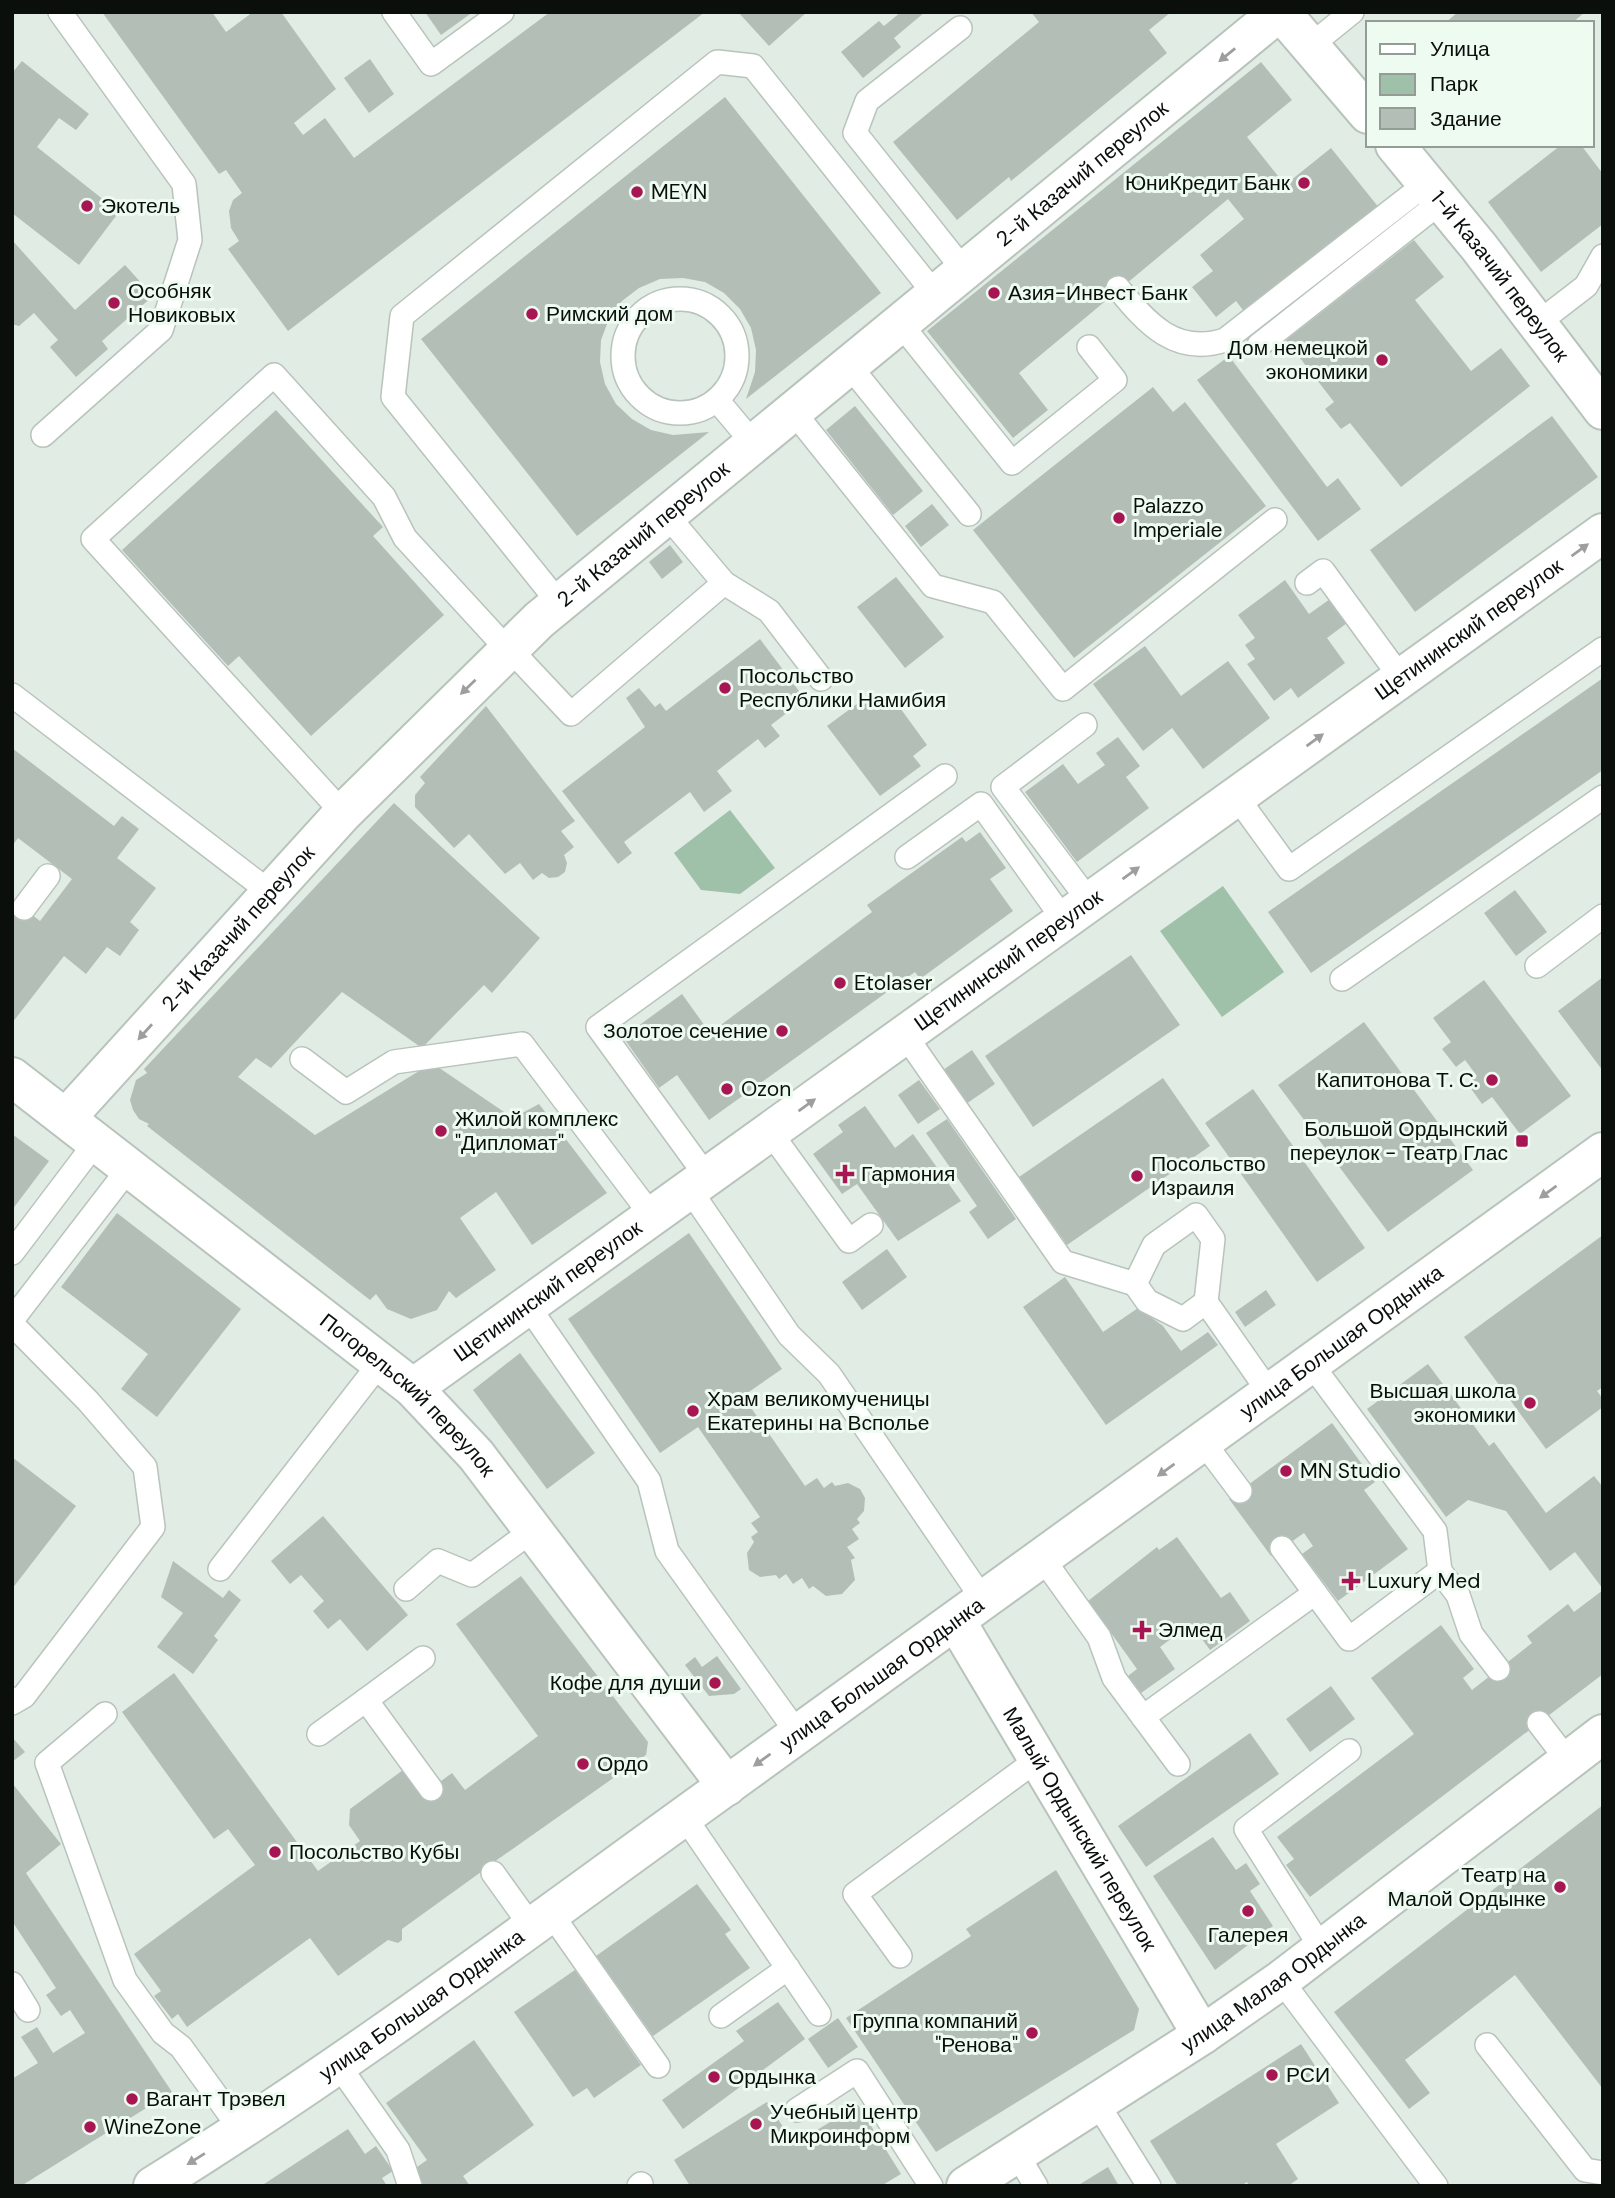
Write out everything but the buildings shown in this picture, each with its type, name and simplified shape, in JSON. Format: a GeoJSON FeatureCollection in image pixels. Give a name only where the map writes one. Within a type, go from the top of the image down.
{"type":"FeatureCollection","features":[{"type":"Feature","properties":{"kind":"street"},"geometry":{"type":"LineString","coordinates":[[1280,12],[1366,112]]}},
{"type":"Feature","properties":{"kind":"street","name":"2-й Казачий переулок"},"geometry":{"type":"LineString","coordinates":[[66,1118],[343,813],[508,648],[963,269],[1280,12]]}},
{"type":"Feature","properties":{"kind":"street","name":"1-й Казачий переулок"},"geometry":{"type":"LineString","coordinates":[[1397,147],[1538,323],[1603,410]]}},
{"type":"Feature","properties":{"kind":"street","name":"Щетининский переулок"},"geometry":{"type":"LineString","coordinates":[[413,1388],[1603,533]]}},
{"type":"Feature","properties":{"kind":"street","name":"Погорельский переулок"},"geometry":{"type":"LineString","coordinates":[[12,1077],[413,1388],[476,1455],[727,1786]]}},
{"type":"Feature","properties":{"kind":"street","name":"улица Большая Ордынка"},"geometry":{"type":"LineString","coordinates":[[153,2186],[241,2130],[541,1919],[1312,1366],[1603,1152]]}},
{"type":"Feature","properties":{"kind":"street","name":"Малый Ордынский переулок"},"geometry":{"type":"LineString","coordinates":[[970,1611],[1038,1759],[1202,2035]]}},
{"type":"Feature","properties":{"kind":"street","name":"улица Малая Ордынка"},"geometry":{"type":"LineString","coordinates":[[966,2186],[1202,2035],[1281,1980],[1603,1734]]}},
{"type":"Feature","properties":{"kind":"lane"},"geometry":{"type":"LineString","coordinates":[[43,435],[161,330],[190,240],[184,184],[60,12]]}},
{"type":"Feature","properties":{"kind":"lane"},"geometry":{"type":"LineString","coordinates":[[394,12],[431,64],[502,12]]}},
{"type":"Feature","properties":{"kind":"lane"},"geometry":{"type":"LineString","coordinates":[[1310,46],[1352,12]]}},
{"type":"Feature","properties":{"kind":"lane"},"geometry":{"type":"LineString","coordinates":[[960,28],[867,102],[855,133],[963,269]]}},
{"type":"Feature","properties":{"kind":"lane"},"geometry":{"type":"LineString","coordinates":[[559,603],[393,397],[402,316],[717,62],[753,66],[934,293]]}},
{"type":"Feature","properties":{"kind":"lane"},"geometry":{"type":"LineString","coordinates":[[1118,288],[1142,315],[1182,343],[1196,347],[1225,340],[1435,192]]}},
{"type":"Feature","properties":{"kind":"lane"},"geometry":{"type":"LineString","coordinates":[[1259,345],[1435,192]]}},
{"type":"Feature","properties":{"kind":"lane"},"geometry":{"type":"LineString","coordinates":[[1538,323],[1586,286],[1603,256]]}},
{"type":"Feature","properties":{"kind":"lane"},"geometry":{"type":"LineString","coordinates":[[675,299],[693,300],[709,307],[723,319],[737,352],[735,370],[729,386],[717,400],[702,409],[685,413],[667,412],[650,405],[637,393],[627,378],[624,343],[631,326],[643,313],[658,303],[675,299]]}},
{"type":"Feature","properties":{"kind":"lane"},"geometry":{"type":"LineString","coordinates":[[899,322],[1012,463],[1115,380],[1089,347]]}},
{"type":"Feature","properties":{"kind":"lane"},"geometry":{"type":"LineString","coordinates":[[848,364],[969,514]]}},
{"type":"Feature","properties":{"kind":"lane"},"geometry":{"type":"LineString","coordinates":[[343,813],[93,539],[274,375],[384,497],[405,538],[571,713],[724,583]]}},
{"type":"Feature","properties":{"kind":"lane"},"geometry":{"type":"LineString","coordinates":[[717,400],[753,443]]}},
{"type":"Feature","properties":{"kind":"lane"},"geometry":{"type":"LineString","coordinates":[[792,410],[933,586],[993,602],[1063,689],[1275,520]]}},
{"type":"Feature","properties":{"kind":"lane"},"geometry":{"type":"LineString","coordinates":[[666,514],[724,583],[769,611],[821,679]]}},
{"type":"Feature","properties":{"kind":"lane"},"geometry":{"type":"LineString","coordinates":[[1307,583],[1323,571],[1401,678]]}},
{"type":"Feature","properties":{"kind":"lane"},"geometry":{"type":"LineString","coordinates":[[1236,796],[1289,869],[1603,649]]}},
{"type":"Feature","properties":{"kind":"lane"},"geometry":{"type":"LineString","coordinates":[[12,695],[271,893]]}},
{"type":"Feature","properties":{"kind":"lane"},"geometry":{"type":"LineString","coordinates":[[1077,911],[1003,787],[1085,725]]}},
{"type":"Feature","properties":{"kind":"lane"},"geometry":{"type":"LineString","coordinates":[[945,776],[598,1027],[698,1183],[789,1335],[829,1374],[970,1611]]}},
{"type":"Feature","properties":{"kind":"lane"},"geometry":{"type":"LineString","coordinates":[[1342,979],[1603,797]]}},
{"type":"Feature","properties":{"kind":"lane"},"geometry":{"type":"LineString","coordinates":[[907,857],[981,804],[1077,911]]}},
{"type":"Feature","properties":{"kind":"lane"},"geometry":{"type":"LineString","coordinates":[[24,908],[48,876]]}},
{"type":"Feature","properties":{"kind":"lane"},"geometry":{"type":"LineString","coordinates":[[1536,966],[1603,916]]}},
{"type":"Feature","properties":{"kind":"lane"},"geometry":{"type":"LineString","coordinates":[[905,1035],[1063,1262],[1135,1284],[1147,1301],[1183,1319],[1206,1302]]}},
{"type":"Feature","properties":{"kind":"lane"},"geometry":{"type":"LineString","coordinates":[[302,1059],[346,1092],[394,1062],[522,1044],[652,1216]]}},
{"type":"Feature","properties":{"kind":"lane"},"geometry":{"type":"LineString","coordinates":[[770,1132],[849,1241],[870,1225]]}},
{"type":"Feature","properties":{"kind":"lane"},"geometry":{"type":"LineString","coordinates":[[12,1253],[96,1142]]}},
{"type":"Feature","properties":{"kind":"lane"},"geometry":{"type":"LineString","coordinates":[[12,1703],[24,1696],[153,1527],[145,1467],[88,1401],[12,1322],[129,1168]]}},
{"type":"Feature","properties":{"kind":"lane"},"geometry":{"type":"LineString","coordinates":[[1135,1284],[1154,1245],[1196,1215],[1213,1239],[1206,1302],[1271,1395]]}},
{"type":"Feature","properties":{"kind":"lane"},"geometry":{"type":"LineString","coordinates":[[528,1306],[649,1481],[667,1551],[798,1734]]}},
{"type":"Feature","properties":{"kind":"lane"},"geometry":{"type":"LineString","coordinates":[[219,1569],[380,1363]]}},
{"type":"Feature","properties":{"kind":"lane"},"geometry":{"type":"LineString","coordinates":[[1312,1366],[1435,1531],[1440,1571],[1458,1595],[1471,1634],[1498,1669]]}},
{"type":"Feature","properties":{"kind":"lane"},"geometry":{"type":"LineString","coordinates":[[1204,1443],[1240,1491]]}},
{"type":"Feature","properties":{"kind":"lane"},"geometry":{"type":"LineString","coordinates":[[406,1589],[438,1561],[472,1575],[533,1530]]}},
{"type":"Feature","properties":{"kind":"lane"},"geometry":{"type":"LineString","coordinates":[[1282,1548],[1349,1639],[1440,1571]]}},
{"type":"Feature","properties":{"kind":"lane"},"geometry":{"type":"LineString","coordinates":[[1042,1559],[1099,1637],[1114,1678],[1178,1764]]}},
{"type":"Feature","properties":{"kind":"lane"},"geometry":{"type":"LineString","coordinates":[[1143,1717],[1315,1593]]}},
{"type":"Feature","properties":{"kind":"lane"},"geometry":{"type":"LineString","coordinates":[[319,1734],[424,1658]]}},
{"type":"Feature","properties":{"kind":"lane"},"geometry":{"type":"LineString","coordinates":[[366,1700],[431,1789]]}},
{"type":"Feature","properties":{"kind":"lane"},"geometry":{"type":"LineString","coordinates":[[105,1714],[47,1763],[125,1980],[163,2033],[181,2047],[241,2130]]}},
{"type":"Feature","properties":{"kind":"lane"},"geometry":{"type":"LineString","coordinates":[[1539,1723],[1568,1761]]}},
{"type":"Feature","properties":{"kind":"lane"},"geometry":{"type":"LineString","coordinates":[[1322,1949],[1246,1829],[1349,1751]]}},
{"type":"Feature","properties":{"kind":"lane"},"geometry":{"type":"LineString","coordinates":[[900,1956],[855,1894],[1038,1759]]}},
{"type":"Feature","properties":{"kind":"lane"},"geometry":{"type":"LineString","coordinates":[[684,1816],[820,2014]]}},
{"type":"Feature","properties":{"kind":"lane"},"geometry":{"type":"LineString","coordinates":[[493,1873],[541,1919],[658,2066]]}},
{"type":"Feature","properties":{"kind":"lane"},"geometry":{"type":"LineString","coordinates":[[721,2016],[788,1968]]}},
{"type":"Feature","properties":{"kind":"lane"},"geometry":{"type":"LineString","coordinates":[[1281,1980],[1436,2186]]}},
{"type":"Feature","properties":{"kind":"lane"},"geometry":{"type":"LineString","coordinates":[[12,1984],[28,2010]]}},
{"type":"Feature","properties":{"kind":"lane"},"geometry":{"type":"LineString","coordinates":[[1487,2045],[1585,2170],[1603,2173]]}},
{"type":"Feature","properties":{"kind":"lane"},"geometry":{"type":"LineString","coordinates":[[337,2063],[398,2150],[410,2186]]}},
{"type":"Feature","properties":{"kind":"lane"},"geometry":{"type":"LineString","coordinates":[[797,2110],[857,2071],[930,2186]]}},
{"type":"Feature","properties":{"kind":"lane"},"geometry":{"type":"LineString","coordinates":[[1097,2103],[1149,2186]]}},
{"type":"Feature","properties":{"kind":"lane"},"geometry":{"type":"LineString","coordinates":[[1017,2154],[1036,2186]]}},
{"type":"Feature","properties":{"kind":"green space"},"geometry":{"type":"Polygon","coordinates":[[[730,810],[775,868],[740,894],[701,890],[674,853],[730,810]]]}},
{"type":"Feature","properties":{"kind":"green space"},"geometry":{"type":"Polygon","coordinates":[[[1223,886],[1284,972],[1222,1017],[1160,931],[1223,886]]]}},
{"type":"Feature","properties":{"kind":"place","name":"ЮниКредит Банк"},"geometry":{"type":"Point","coordinates":[1304,183]}},
{"type":"Feature","properties":{"kind":"place","name":"MEYN"},"geometry":{"type":"Point","coordinates":[637,192]}},
{"type":"Feature","properties":{"kind":"place","name":"Экотель"},"geometry":{"type":"Point","coordinates":[87,206]}},
{"type":"Feature","properties":{"kind":"place","name":"Азия-Инвест Банк"},"geometry":{"type":"Point","coordinates":[994,293]}},
{"type":"Feature","properties":{"kind":"place","name":"Особняк Новиковых"},"geometry":{"type":"Point","coordinates":[114,303]}},
{"type":"Feature","properties":{"kind":"place","name":"Римский дом"},"geometry":{"type":"Point","coordinates":[532,314]}},
{"type":"Feature","properties":{"kind":"place","name":"Дом немецкой экономики"},"geometry":{"type":"Point","coordinates":[1382,360]}},
{"type":"Feature","properties":{"kind":"place","name":"Palazzo Imperiale"},"geometry":{"type":"Point","coordinates":[1119,518]}},
{"type":"Feature","properties":{"kind":"place","name":"Посольство Республики Намибия"},"geometry":{"type":"Point","coordinates":[725,688]}},
{"type":"Feature","properties":{"kind":"place","name":"Etolaser"},"geometry":{"type":"Point","coordinates":[840,983]}},
{"type":"Feature","properties":{"kind":"place","name":"Золотое сечение"},"geometry":{"type":"Point","coordinates":[782,1031]}},
{"type":"Feature","properties":{"kind":"place","name":"Капитонова Т. С."},"geometry":{"type":"Point","coordinates":[1492,1080]}},
{"type":"Feature","properties":{"kind":"place","name":"Ozon"},"geometry":{"type":"Point","coordinates":[727,1089]}},
{"type":"Feature","properties":{"kind":"place","name":"Жилой комплекс \"Дипломат\""},"geometry":{"type":"Point","coordinates":[441,1131]}},
{"type":"Feature","properties":{"kind":"place","name":"Большой Ордынский переулок - Театр Глас"},"geometry":{"type":"Point","coordinates":[1522,1141]}},
{"type":"Feature","properties":{"kind":"place","name":"Гармония"},"geometry":{"type":"Point","coordinates":[845,1174]}},
{"type":"Feature","properties":{"kind":"place","name":"Посольство Израиля"},"geometry":{"type":"Point","coordinates":[1137,1176]}},
{"type":"Feature","properties":{"kind":"place","name":"Высшая школа экономики"},"geometry":{"type":"Point","coordinates":[1530,1403]}},
{"type":"Feature","properties":{"kind":"place","name":"Храм великомученицы Екатерины на Всполье"},"geometry":{"type":"Point","coordinates":[693,1411]}},
{"type":"Feature","properties":{"kind":"place","name":"MN Studio"},"geometry":{"type":"Point","coordinates":[1286,1471]}},
{"type":"Feature","properties":{"kind":"place","name":"Luxury Med"},"geometry":{"type":"Point","coordinates":[1351,1581]}},
{"type":"Feature","properties":{"kind":"place","name":"Элмед"},"geometry":{"type":"Point","coordinates":[1142,1630]}},
{"type":"Feature","properties":{"kind":"place","name":"Кофе для души"},"geometry":{"type":"Point","coordinates":[715,1683]}},
{"type":"Feature","properties":{"kind":"place","name":"Ордо"},"geometry":{"type":"Point","coordinates":[583,1764]}},
{"type":"Feature","properties":{"kind":"place","name":"Посольство Кубы"},"geometry":{"type":"Point","coordinates":[275,1852]}},
{"type":"Feature","properties":{"kind":"place","name":"Театр на Малой Ордынке"},"geometry":{"type":"Point","coordinates":[1560,1887]}},
{"type":"Feature","properties":{"kind":"place","name":"Галерея"},"geometry":{"type":"Point","coordinates":[1248,1911]}},
{"type":"Feature","properties":{"kind":"place","name":"Группа компаний \"Ренова\""},"geometry":{"type":"Point","coordinates":[1032,2033]}},
{"type":"Feature","properties":{"kind":"place","name":"РСИ"},"geometry":{"type":"Point","coordinates":[1272,2075]}},
{"type":"Feature","properties":{"kind":"place","name":"Ордынка"},"geometry":{"type":"Point","coordinates":[714,2077]}},
{"type":"Feature","properties":{"kind":"place","name":"Вагант Трэвел"},"geometry":{"type":"Point","coordinates":[132,2099]}},
{"type":"Feature","properties":{"kind":"place","name":"Учебный центр Микроинформ"},"geometry":{"type":"Point","coordinates":[756,2124]}},
{"type":"Feature","properties":{"kind":"place","name":"WineZone"},"geometry":{"type":"Point","coordinates":[90,2127]}}]}
